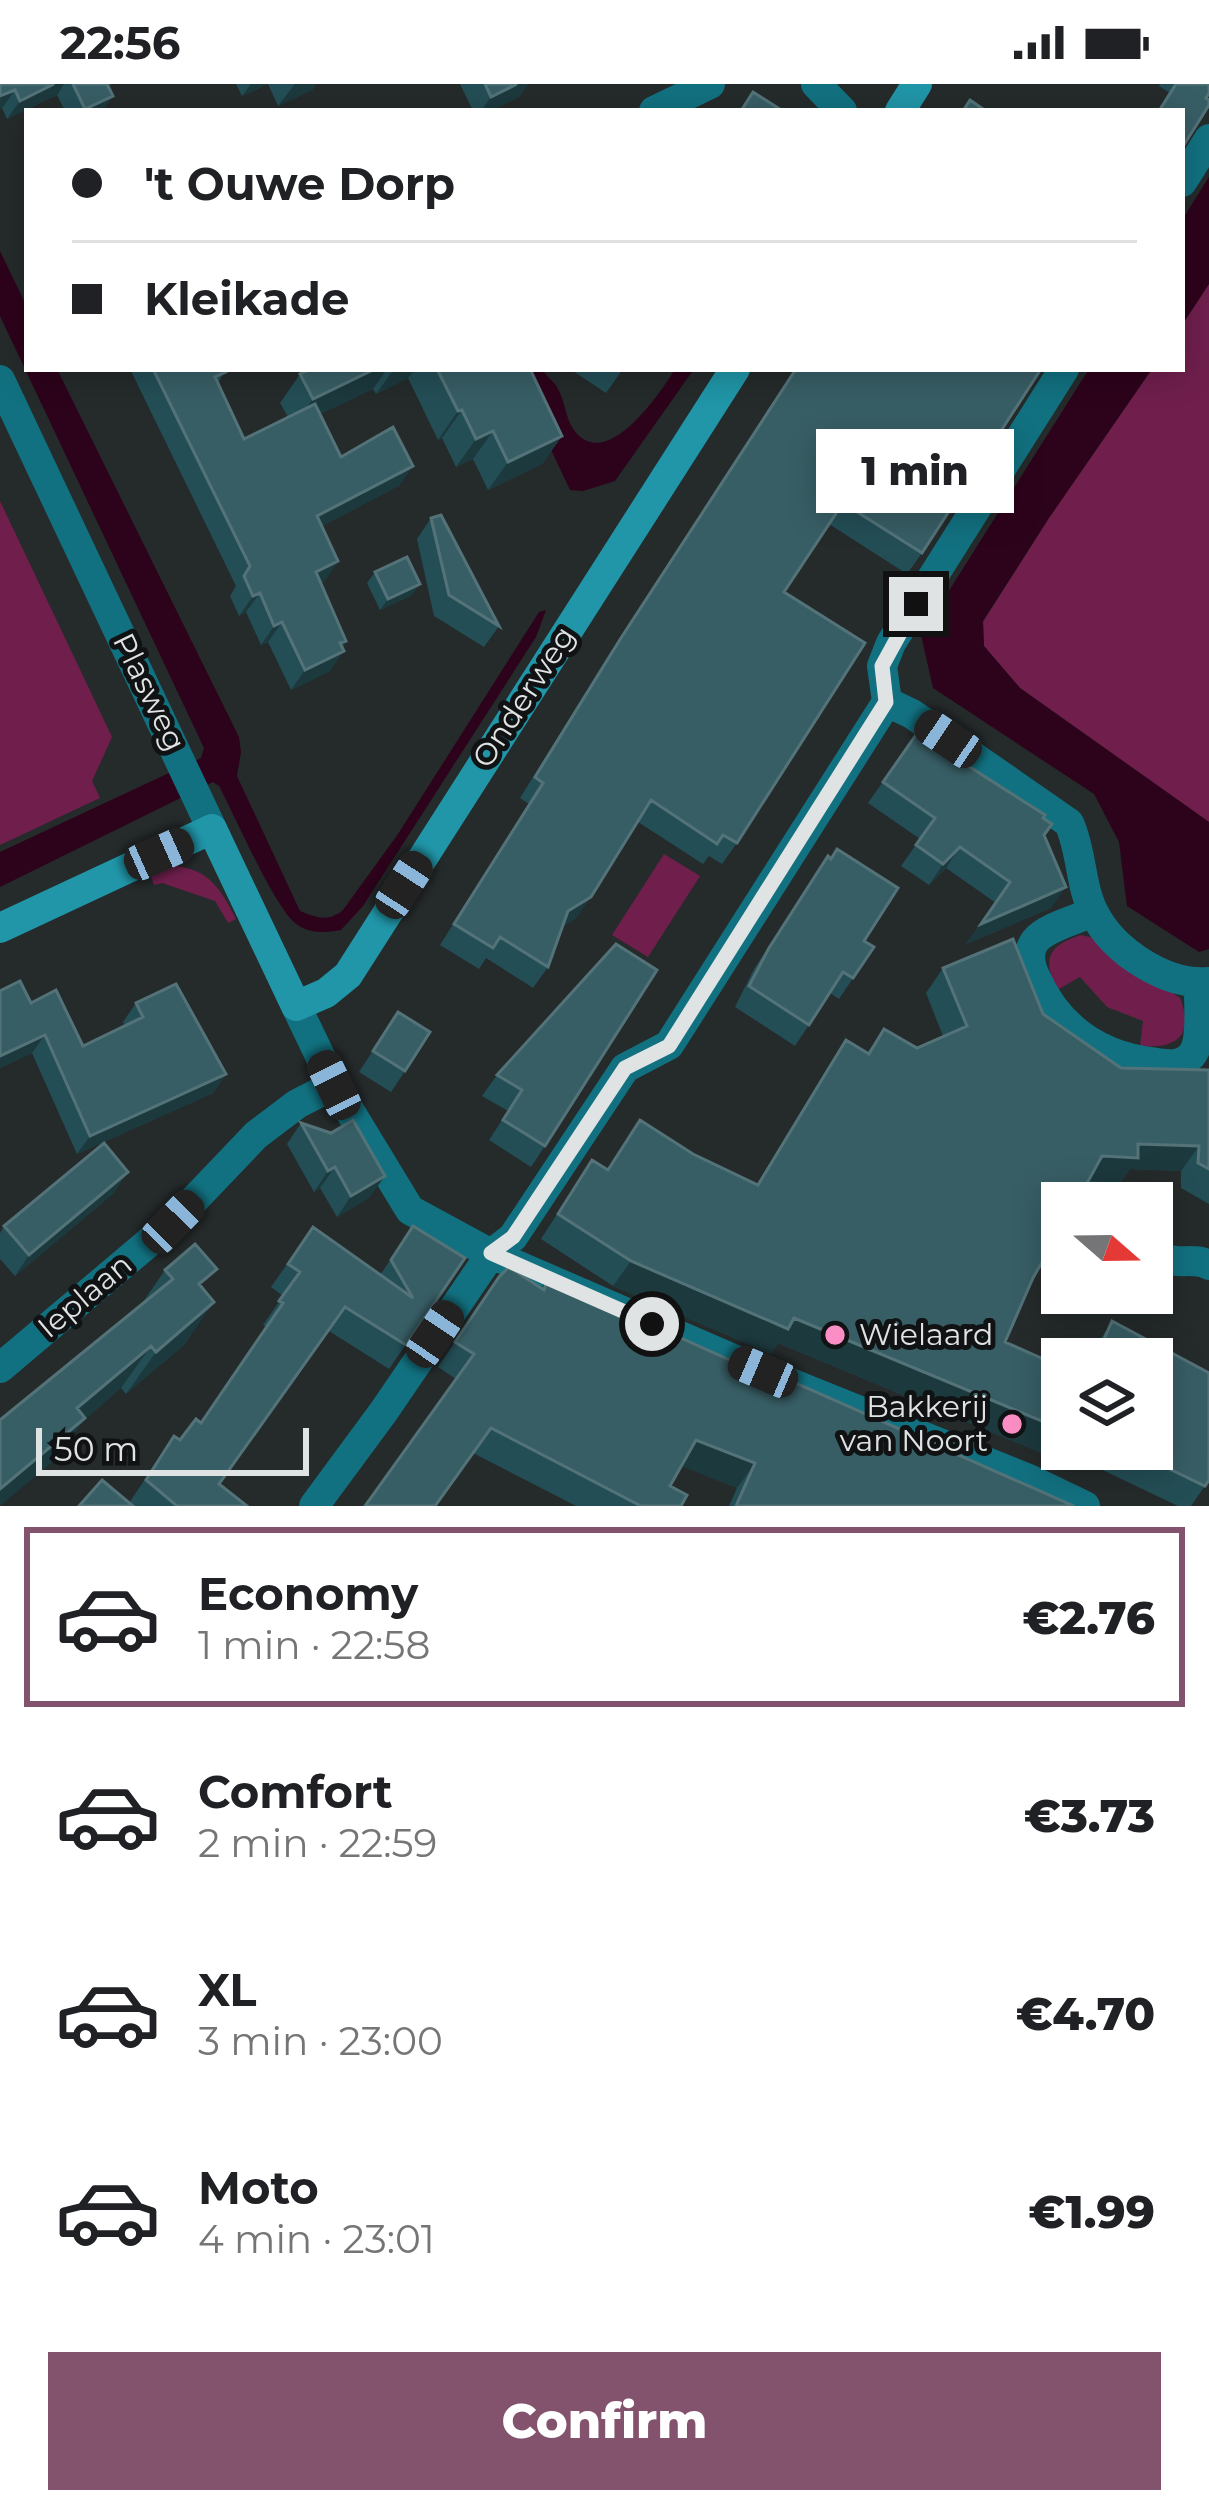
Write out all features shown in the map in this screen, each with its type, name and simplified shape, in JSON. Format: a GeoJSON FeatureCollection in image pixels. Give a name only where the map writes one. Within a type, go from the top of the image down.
{"type":"FeatureCollection","features":[{"type":"Feature","properties":{"kind":"street"},"geometry":{"type":"LineString","coordinates":[[660,108],[710,84]]}},
{"type":"Feature","properties":{"kind":"street"},"geometry":{"type":"LineString","coordinates":[[816,84],[839,108]]}},
{"type":"Feature","properties":{"kind":"street"},"geometry":{"type":"LineString","coordinates":[[1185,177],[1209,139]]}},
{"type":"Feature","properties":{"kind":"street","name":"Onderweg"},"geometry":{"type":"LineString","coordinates":[[296,1006],[326,994],[348,975],[733,372]]}},
{"type":"Feature","properties":{"kind":"street"},"geometry":{"type":"LineString","coordinates":[[314,1506],[491,1253],[513,1237],[625,1068],[669,1046],[886,702],[882,666],[891,643],[1062,372]]}},
{"type":"Feature","properties":{"kind":"street","name":"Plasweg"},"geometry":{"type":"LineString","coordinates":[[0,380],[296,1006]]}},
{"type":"Feature","properties":{"kind":"street"},"geometry":{"type":"LineString","coordinates":[[886,702],[912,714],[1069,823],[1078,842],[1093,912],[1125,950],[1158,972],[1204,982],[1197,1049],[1187,1061],[1173,1065],[1108,1053],[1074,1032],[1046,1003],[1031,967],[1030,950],[1039,936],[1093,912]]}},
{"type":"Feature","properties":{"kind":"street"},"geometry":{"type":"LineString","coordinates":[[0,928],[212,830]]}},
{"type":"Feature","properties":{"kind":"street"},"geometry":{"type":"LineString","coordinates":[[296,1006],[334,1085],[410,1210],[491,1253],[763,1372],[1031,1480],[1071,1503]]}},
{"type":"Feature","properties":{"kind":"street","name":"Ieplaan"},"geometry":{"type":"LineString","coordinates":[[0,1369],[173,1222],[256,1135],[297,1104],[334,1085]]}},
{"type":"Feature","properties":{"kind":"street"},"geometry":{"type":"LineString","coordinates":[[1173,1262],[1209,1265]]}},
{"type":"Feature","properties":{"kind":"shaded area"},"geometry":{"type":"Polygon","coordinates":[[[1209,177],[1209,284],[1185,320],[1185,215],[1209,177]]]}},
{"type":"Feature","properties":{"kind":"shaded area"},"geometry":{"type":"Polygon","coordinates":[[[0,251],[24,301],[24,367],[0,316],[0,251]]]}},
{"type":"Feature","properties":{"kind":"shaded area"},"geometry":{"type":"Polygon","coordinates":[[[1209,284],[1209,822],[1020,688],[984,646],[983,622],[1150,372],[1185,372],[1185,320],[1209,284]]]}},
{"type":"Feature","properties":{"kind":"shaded area"},"geometry":{"type":"Polygon","coordinates":[[[26,372],[58,372],[239,737],[237,776],[300,911],[323,918],[343,910],[398,834],[539,612],[546,610],[536,637],[363,906],[341,930],[305,929],[286,913],[213,782],[0,887],[0,852],[201,758],[204,748],[26,372]]]}},
{"type":"Feature","properties":{"kind":"shaded area"},"geometry":{"type":"Polygon","coordinates":[[[514,372],[544,372],[557,388],[574,430],[597,443],[637,420],[673,372],[692,372],[615,481],[570,490],[514,372]]]}},
{"type":"Feature","properties":{"kind":"shaded area"},"geometry":{"type":"Polygon","coordinates":[[[1087,372],[1150,372],[983,621],[984,646],[1020,688],[1209,822],[1209,949],[1199,952],[1127,906],[1119,842],[1094,794],[933,688],[921,635],[1087,372]]]}},
{"type":"Feature","properties":{"kind":"shaded area"},"geometry":{"type":"Polygon","coordinates":[[[0,501],[112,737],[92,781],[100,798],[0,845],[0,501]]]}},
{"type":"Feature","properties":{"kind":"shaded area"},"geometry":{"type":"Polygon","coordinates":[[[664,854],[700,876],[648,957],[612,935],[664,854]]]}},
{"type":"Feature","properties":{"kind":"shaded area"},"geometry":{"type":"Polygon","coordinates":[[[166,866],[192,869],[210,880],[236,919],[228,923],[215,901],[162,883],[154,885],[150,874],[166,866]]]}},
{"type":"Feature","properties":{"kind":"shaded area"},"geometry":{"type":"Polygon","coordinates":[[[1081,935],[1094,938],[1180,998],[1185,1022],[1179,1037],[1164,1045],[1140,1046],[1143,1021],[1107,1007],[1080,977],[1057,990],[1051,955],[1061,944],[1081,935]]]}},
{"type":"Feature","properties":{"kind":"building"},"geometry":{"type":"Polygon","coordinates":[[[0,84],[54,84],[20,101],[15,90],[0,96],[0,84]]]}},
{"type":"Feature","properties":{"kind":"building"},"geometry":{"type":"Polygon","coordinates":[[[73,84],[107,84],[113,96],[85,108],[73,84]]]}},
{"type":"Feature","properties":{"kind":"building"},"geometry":{"type":"Polygon","coordinates":[[[485,84],[517,84],[491,97],[485,84]]]}},
{"type":"Feature","properties":{"kind":"building"},"geometry":{"type":"Polygon","coordinates":[[[1176,84],[1209,84],[1209,105],[1185,143],[1185,108],[1161,108],[1176,84]]]}},
{"type":"Feature","properties":{"kind":"building"},"geometry":{"type":"Polygon","coordinates":[[[753,92],[778,108],[743,108],[753,92]]]}},
{"type":"Feature","properties":{"kind":"building"},"geometry":{"type":"Polygon","coordinates":[[[154,372],[226,372],[215,377],[244,439],[315,404],[341,457],[393,427],[413,466],[317,516],[338,561],[316,572],[346,641],[340,643],[344,651],[305,670],[282,622],[274,626],[260,593],[253,596],[244,576],[250,566],[154,372]]]}},
{"type":"Feature","properties":{"kind":"building"},"geometry":{"type":"Polygon","coordinates":[[[304,372],[369,372],[313,399],[300,374],[304,372]]]}},
{"type":"Feature","properties":{"kind":"building"},"geometry":{"type":"Polygon","coordinates":[[[438,372],[531,372],[562,436],[508,462],[493,431],[476,439],[462,410],[458,411],[438,372]]]}},
{"type":"Feature","properties":{"kind":"building"},"geometry":{"type":"Polygon","coordinates":[[[794,372],[1039,372],[922,553],[843,503],[784,592],[865,643],[737,843],[723,835],[717,844],[651,800],[591,897],[568,911],[548,967],[500,937],[493,948],[454,924],[543,783],[535,777],[794,372]]]}},
{"type":"Feature","properties":{"kind":"building"},"geometry":{"type":"Polygon","coordinates":[[[441,515],[499,626],[449,595],[431,518],[441,515]]]}},
{"type":"Feature","properties":{"kind":"building"},"geometry":{"type":"Polygon","coordinates":[[[407,557],[420,584],[388,599],[375,572],[407,557]]]}},
{"type":"Feature","properties":{"kind":"building"},"geometry":{"type":"Polygon","coordinates":[[[918,732],[1045,815],[1052,824],[1044,835],[1066,887],[981,924],[1010,882],[960,847],[943,864],[916,845],[935,818],[883,782],[918,732]]]}},
{"type":"Feature","properties":{"kind":"building"},"geometry":{"type":"Polygon","coordinates":[[[837,849],[898,888],[864,941],[874,947],[853,978],[843,972],[809,1025],[749,986],[828,856],[831,859],[837,849]]]}},
{"type":"Feature","properties":{"kind":"building"},"geometry":{"type":"Polygon","coordinates":[[[1013,939],[1043,1014],[1121,1068],[1209,1070],[1209,1169],[1198,1163],[1199,1146],[1138,1144],[1138,1158],[1102,1156],[1088,1182],[1041,1182],[1041,1264],[1005,1342],[1041,1358],[1041,1421],[794,1318],[788,1329],[631,1261],[558,1214],[592,1160],[608,1170],[640,1120],[693,1154],[758,1185],[846,1040],[869,1054],[884,1029],[917,1048],[967,1026],[943,968],[1013,939]]]}},
{"type":"Feature","properties":{"kind":"building"},"geometry":{"type":"Polygon","coordinates":[[[616,944],[657,970],[545,1146],[503,1120],[522,1090],[497,1075],[616,944]]]}},
{"type":"Feature","properties":{"kind":"building"},"geometry":{"type":"Polygon","coordinates":[[[20,981],[31,1003],[56,990],[83,1046],[143,1017],[136,1003],[176,984],[226,1074],[90,1136],[45,1035],[0,1056],[0,991],[20,981]]]}},
{"type":"Feature","properties":{"kind":"building"},"geometry":{"type":"Polygon","coordinates":[[[398,1012],[430,1032],[405,1071],[373,1051],[398,1012]]]}},
{"type":"Feature","properties":{"kind":"building"},"geometry":{"type":"Polygon","coordinates":[[[353,1120],[385,1176],[351,1196],[335,1167],[328,1171],[301,1123],[331,1133],[353,1120]]]}},
{"type":"Feature","properties":{"kind":"building"},"geometry":{"type":"Polygon","coordinates":[[[104,1143],[128,1172],[29,1255],[4,1226],[104,1143]]]}},
{"type":"Feature","properties":{"kind":"building"},"geometry":{"type":"Polygon","coordinates":[[[413,1226],[465,1258],[406,1345],[345,1307],[219,1484],[247,1506],[177,1506],[146,1480],[174,1436],[180,1440],[196,1419],[201,1423],[283,1303],[279,1301],[300,1272],[288,1264],[313,1227],[413,1298],[391,1260],[413,1226]]]}},
{"type":"Feature","properties":{"kind":"building"},"geometry":{"type":"Polygon","coordinates":[[[195,1244],[217,1269],[199,1284],[214,1302],[156,1352],[151,1346],[77,1408],[85,1418],[0,1489],[0,1420],[173,1279],[165,1270],[195,1244]]]}},
{"type":"Feature","properties":{"kind":"building"},"geometry":{"type":"Polygon","coordinates":[[[509,1267],[544,1290],[548,1278],[1074,1506],[736,1506],[755,1463],[696,1440],[670,1486],[687,1495],[681,1506],[641,1506],[491,1428],[435,1506],[365,1506],[474,1354],[455,1342],[509,1267]]]}},
{"type":"Feature","properties":{"kind":"building"},"geometry":{"type":"Polygon","coordinates":[[[1112,1321],[1144,1338],[1105,1338],[1112,1321]]]}},
{"type":"Feature","properties":{"kind":"building"},"geometry":{"type":"Polygon","coordinates":[[[1173,1354],[1209,1373],[1209,1480],[1205,1486],[1172,1470],[1173,1354]]]}},
{"type":"Feature","properties":{"kind":"building"},"geometry":{"type":"Polygon","coordinates":[[[102,1480],[133,1506],[79,1506],[102,1480]]]}},
{"type":"Feature","properties":{"kind":"place","name":"Wielaard"},"geometry":{"type":"Point","coordinates":[835,1335]}},
{"type":"Feature","properties":{"kind":"place","name":"Bakkerij van Noort"},"geometry":{"type":"Point","coordinates":[1012,1424]}},
{"type":"Feature","properties":{"kind":"route"},"geometry":{"type":"LineString","coordinates":[[652,1324],[491,1253],[513,1237],[625,1068],[669,1046],[886,702],[882,666],[916,604]]}}]}
